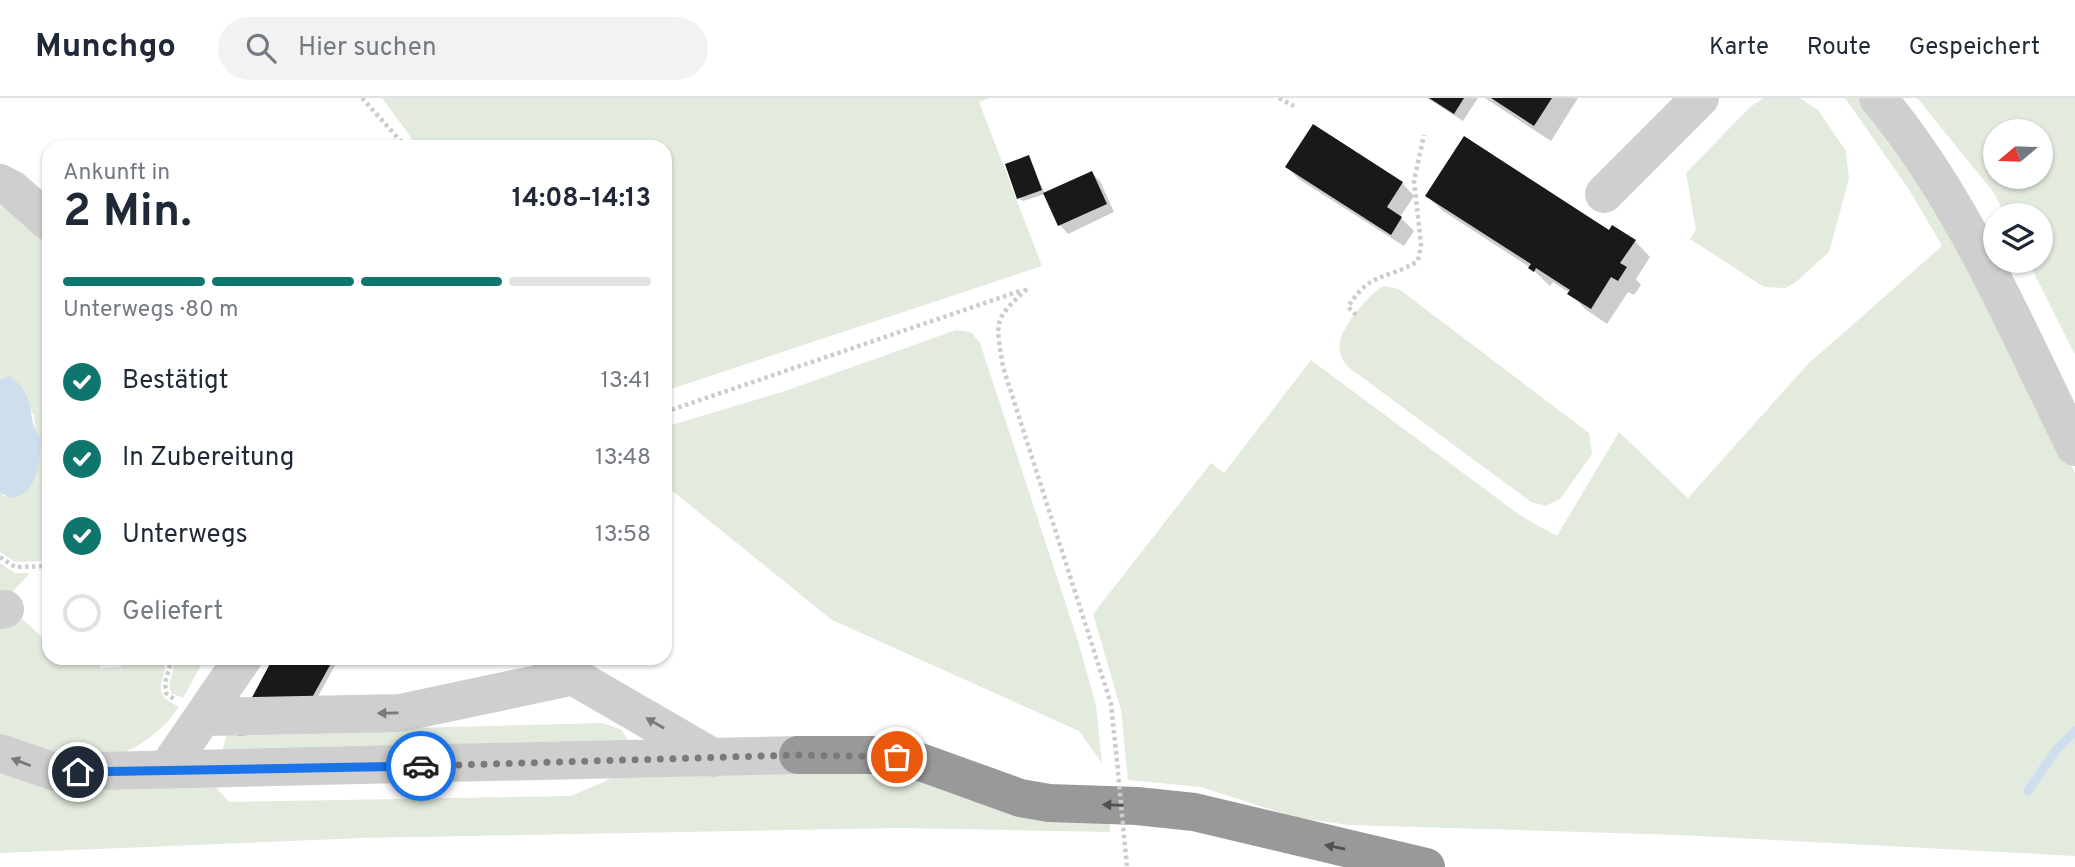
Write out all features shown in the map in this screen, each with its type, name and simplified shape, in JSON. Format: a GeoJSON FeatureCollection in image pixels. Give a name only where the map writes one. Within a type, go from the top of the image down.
{"type":"FeatureCollection","features":[{"type":"Feature","properties":{"kind":"highway"},"geometry":{"type":"LineString","coordinates":[[798,755],[881,755],[912,760],[1020,797],[1049,803],[1136,806],[1194,812],[1289,837],[1426,867]]}},
{"type":"Feature","properties":{"kind":"street"},"geometry":{"type":"LineString","coordinates":[[1604,194],[1700,98]]}},
{"type":"Feature","properties":{"kind":"street"},"geometry":{"type":"LineString","coordinates":[[1878,98],[1944,191],[1984,262],[2075,447]]}},
{"type":"Feature","properties":{"kind":"street"},"geometry":{"type":"LineString","coordinates":[[0,183],[13,190],[42,216]]}},
{"type":"Feature","properties":{"kind":"street"},"geometry":{"type":"LineString","coordinates":[[167,769],[238,665]]}},
{"type":"Feature","properties":{"kind":"street"},"geometry":{"type":"LineString","coordinates":[[555,665],[714,758]]}},
{"type":"Feature","properties":{"kind":"street"},"geometry":{"type":"LineString","coordinates":[[213,703],[404,686],[575,676]]}},
{"type":"Feature","properties":{"kind":"street"},"geometry":{"type":"LineString","coordinates":[[0,753],[55,772],[798,755]]}},
{"type":"Feature","properties":{"kind":"path"},"geometry":{"type":"LineString","coordinates":[[362,98],[400,140]]}},
{"type":"Feature","properties":{"kind":"path"},"geometry":{"type":"LineString","coordinates":[[1279,98],[1294,106]]}},
{"type":"Feature","properties":{"kind":"path"},"geometry":{"type":"LineString","coordinates":[[1356,315],[1348,307],[1359,289],[1380,276],[1418,261],[1422,244],[1414,181],[1424,135]]}},
{"type":"Feature","properties":{"kind":"path"},"geometry":{"type":"LineString","coordinates":[[672,410],[1027,289],[1001,313],[997,327],[1003,367],[1111,704],[1127,867]]}},
{"type":"Feature","properties":{"kind":"path"},"geometry":{"type":"LineString","coordinates":[[0,557],[15,567],[42,566]]}},
{"type":"Feature","properties":{"kind":"shaded area"},"geometry":{"type":"Polygon","coordinates":[[[382,98],[990,98],[979,102],[1042,266],[672,389],[672,140],[413,140],[382,98]]]}},
{"type":"Feature","properties":{"kind":"shaded area"},"geometry":{"type":"Polygon","coordinates":[[[1764,98],[1800,98],[1818,110],[1846,151],[1849,179],[1829,252],[1796,282],[1785,288],[1764,287],[1690,239],[1696,230],[1686,173],[1751,106],[1764,98]]]}},
{"type":"Feature","properties":{"kind":"shaded area"},"geometry":{"type":"Polygon","coordinates":[[[1845,98],[1864,98],[1972,265],[2075,473],[2075,856],[1679,835],[1349,825],[1297,818],[1201,787],[1128,780],[1121,710],[1093,614],[1211,463],[1224,473],[1311,360],[1521,516],[1557,536],[1619,432],[1688,498],[1808,364],[1942,246],[1910,191],[1845,98]]]}},
{"type":"Feature","properties":{"kind":"shaded area"},"geometry":{"type":"Polygon","coordinates":[[[1917,98],[2075,98],[2075,355],[2034,273],[2053,273],[2053,203],[1999,203],[1991,189],[2053,189],[2053,119],[1983,119],[1983,179],[1917,98]]]}},
{"type":"Feature","properties":{"kind":"shaded area"},"geometry":{"type":"Polygon","coordinates":[[[0,205],[21,212],[42,231],[42,561],[15,562],[0,552],[0,493],[4,496],[33,482],[41,438],[35,431],[34,415],[4,377],[0,379],[0,205]]]}},
{"type":"Feature","properties":{"kind":"shaded area"},"geometry":{"type":"Polygon","coordinates":[[[1384,286],[1399,289],[1589,433],[1592,454],[1561,498],[1546,506],[1531,502],[1348,367],[1340,352],[1342,335],[1365,302],[1384,286]]]}},
{"type":"Feature","properties":{"kind":"shaded area"},"geometry":{"type":"Polygon","coordinates":[[[956,330],[971,332],[980,343],[1078,641],[1096,705],[1102,763],[1079,731],[832,620],[672,491],[672,425],[785,391],[956,330]]]}},
{"type":"Feature","properties":{"kind":"shaded area"},"geometry":{"type":"Polygon","coordinates":[[[0,563],[15,573],[30,573],[5,600],[0,601],[0,563]]]}},
{"type":"Feature","properties":{"kind":"shaded area"},"geometry":{"type":"Polygon","coordinates":[[[21,618],[42,637],[42,665],[100,665],[100,668],[165,665],[161,691],[163,696],[179,707],[162,727],[141,744],[103,759],[70,759],[0,737],[0,620],[21,618]]]}},
{"type":"Feature","properties":{"kind":"shaded area"},"geometry":{"type":"Polygon","coordinates":[[[174,665],[201,665],[183,698],[171,693],[169,685],[174,665]]]}},
{"type":"Feature","properties":{"kind":"shaded area"},"geometry":{"type":"Polygon","coordinates":[[[603,723],[622,730],[629,742],[222,751],[227,734],[241,733],[244,736],[291,734],[294,731],[603,723]]]}},
{"type":"Feature","properties":{"kind":"shaded area"},"geometry":{"type":"Polygon","coordinates":[[[0,765],[210,781],[229,802],[571,796],[628,771],[872,766],[1110,820],[1110,832],[902,828],[362,838],[0,853],[0,765]]]}},
{"type":"Feature","properties":{"kind":"water"},"geometry":{"type":"Polygon","coordinates":[[[10,376],[19,384],[29,401],[33,424],[41,438],[33,483],[21,495],[12,498],[0,493],[0,379],[10,376]]]}},
{"type":"Feature","properties":{"kind":"building"},"geometry":{"type":"Polygon","coordinates":[[[1429,98],[1464,98],[1454,114],[1429,98]]]}},
{"type":"Feature","properties":{"kind":"building"},"geometry":{"type":"Polygon","coordinates":[[[1491,98],[1552,98],[1534,126],[1491,98]]]}},
{"type":"Feature","properties":{"kind":"building"},"geometry":{"type":"Polygon","coordinates":[[[1313,124],[1403,182],[1387,207],[1402,217],[1391,235],[1285,167],[1313,124]]]}},
{"type":"Feature","properties":{"kind":"building"},"geometry":{"type":"Polygon","coordinates":[[[1464,136],[1609,230],[1612,225],[1636,240],[1620,263],[1627,267],[1618,281],[1611,277],[1591,309],[1567,294],[1570,290],[1536,268],[1534,272],[1528,268],[1531,264],[1425,196],[1464,136]]]}},
{"type":"Feature","properties":{"kind":"building"},"geometry":{"type":"Polygon","coordinates":[[[1029,155],[1042,190],[1017,199],[1005,164],[1029,155]]]}},
{"type":"Feature","properties":{"kind":"building"},"geometry":{"type":"Polygon","coordinates":[[[1092,171],[1107,204],[1058,226],[1043,193],[1092,171]]]}},
{"type":"Feature","properties":{"kind":"building"},"geometry":{"type":"Polygon","coordinates":[[[269,665],[330,665],[294,730],[233,733],[269,665]]]}},
{"type":"Feature","properties":{"kind":"waterway"},"geometry":{"type":"LineString","coordinates":[[2028,791],[2055,751],[2075,731]]}},
{"type":"Feature","properties":{"kind":"way so far"},"geometry":{"type":"LineString","coordinates":[[421,766],[798,755],[897,757]]}},
{"type":"Feature","properties":{"kind":"route"},"geometry":{"type":"LineString","coordinates":[[78,772],[421,766]]}}]}
